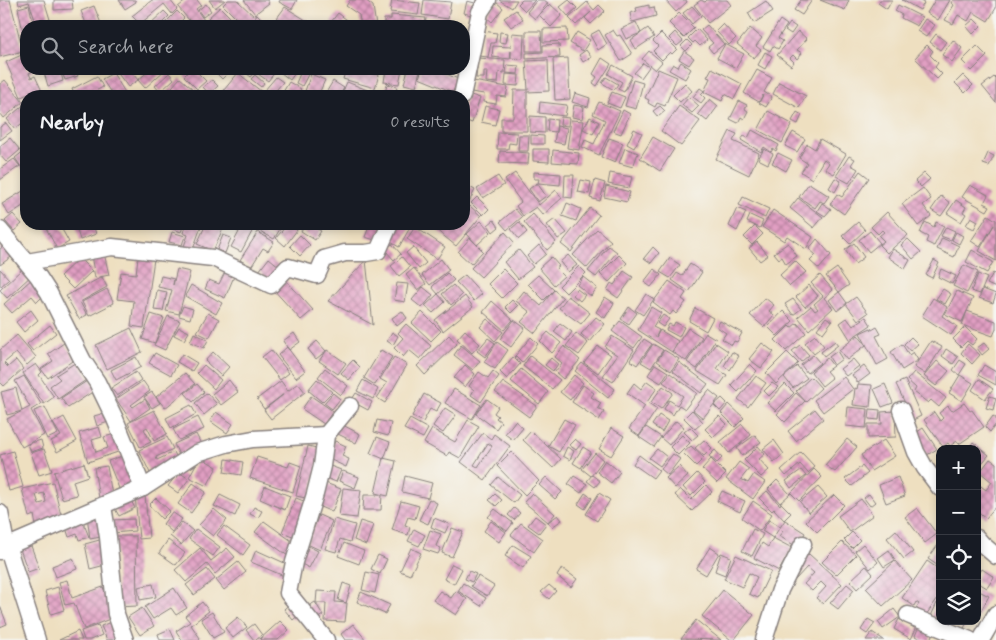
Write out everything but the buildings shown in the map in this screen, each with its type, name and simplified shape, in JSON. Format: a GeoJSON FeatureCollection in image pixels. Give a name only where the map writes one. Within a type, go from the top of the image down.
{"type":"FeatureCollection","features":[{"type":"Feature","properties":{"kind":"street"},"geometry":{"type":"LineString","coordinates":[[470,59],[480,12],[488,0]]}},
{"type":"Feature","properties":{"kind":"street"},"geometry":{"type":"LineString","coordinates":[[463,90],[466,75]]}},
{"type":"Feature","properties":{"kind":"street"},"geometry":{"type":"LineString","coordinates":[[0,230],[27,262],[49,293],[115,419],[143,488]]}},
{"type":"Feature","properties":{"kind":"street"},"geometry":{"type":"LineString","coordinates":[[27,262],[112,247],[214,258],[270,285],[288,267],[317,275],[324,259],[344,253],[366,253],[378,250],[387,230]]}},
{"type":"Feature","properties":{"kind":"street"},"geometry":{"type":"LineString","coordinates":[[326,640],[288,593],[294,562],[322,466],[326,435],[350,406]]}},
{"type":"Feature","properties":{"kind":"street"},"geometry":{"type":"LineString","coordinates":[[901,410],[916,452],[936,483]]}},
{"type":"Feature","properties":{"kind":"street"},"geometry":{"type":"LineString","coordinates":[[4,548],[143,488],[197,453],[226,444],[253,439],[326,435]]}},
{"type":"Feature","properties":{"kind":"street"},"geometry":{"type":"LineString","coordinates":[[103,506],[116,614],[125,640]]}},
{"type":"Feature","properties":{"kind":"street"},"geometry":{"type":"LineString","coordinates":[[0,513],[5,539],[4,548],[37,640]]}},
{"type":"Feature","properties":{"kind":"street"},"geometry":{"type":"LineString","coordinates":[[981,543],[996,556]]}},
{"type":"Feature","properties":{"kind":"street"},"geometry":{"type":"LineString","coordinates":[[764,640],[780,590],[803,544]]}},
{"type":"Feature","properties":{"kind":"street"},"geometry":{"type":"LineString","coordinates":[[981,640],[996,614]]}},
{"type":"Feature","properties":{"kind":"street"},"geometry":{"type":"LineString","coordinates":[[908,615],[970,640]]}}]}
